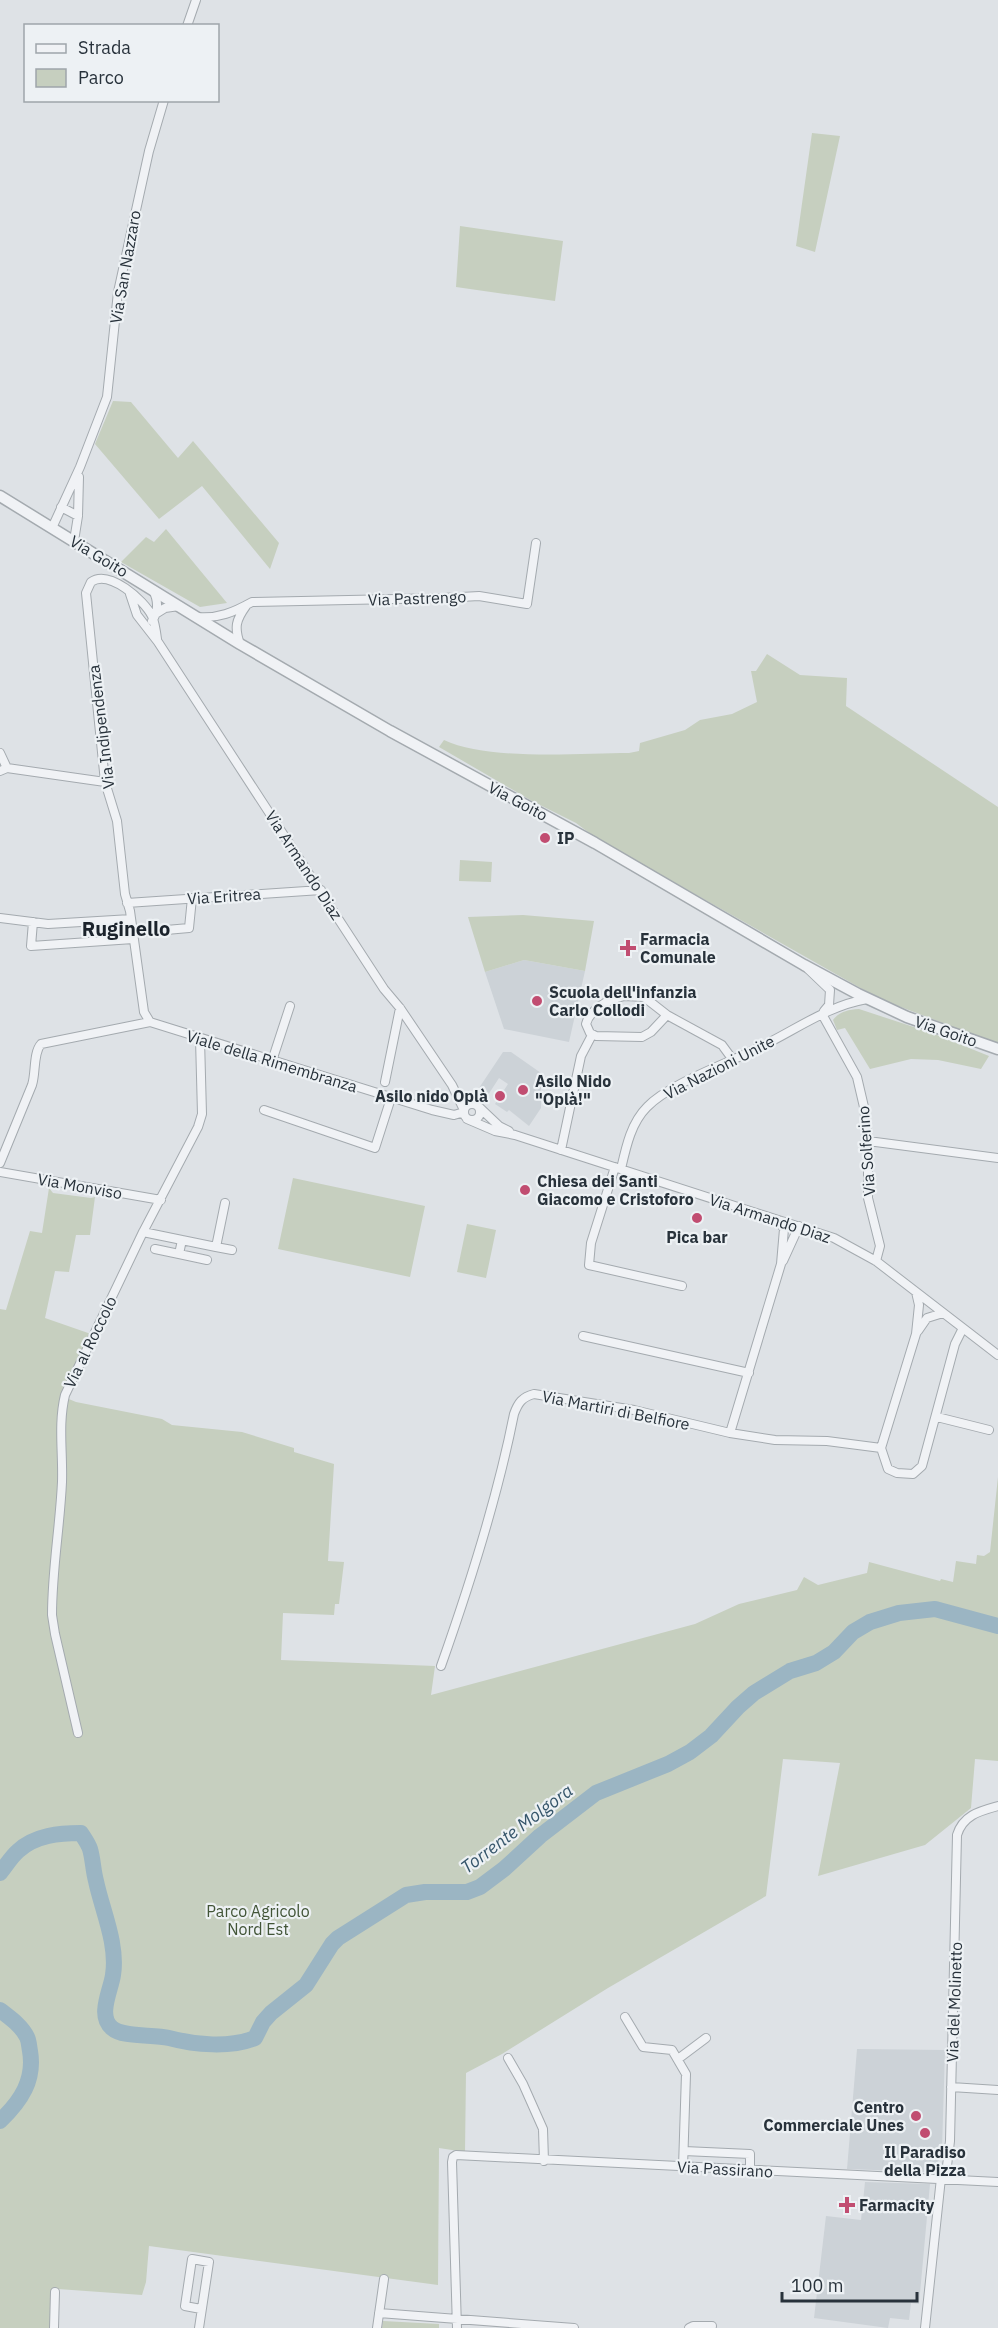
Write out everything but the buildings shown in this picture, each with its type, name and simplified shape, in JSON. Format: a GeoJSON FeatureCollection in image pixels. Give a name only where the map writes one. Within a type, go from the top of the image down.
{"type":"FeatureCollection","features":[{"type":"Feature","properties":{"kind":"street"},"geometry":{"type":"LineString","coordinates":[[189,24],[196,0]]}},
{"type":"Feature","properties":{"kind":"street","name":"Via San Nazzaro"},"geometry":{"type":"LineString","coordinates":[[52,528],[80,467],[107,397],[118,292],[149,151],[163,102]]}},
{"type":"Feature","properties":{"kind":"street","name":"Via San Nazzaro"},"geometry":{"type":"LineString","coordinates":[[74,541],[78,516],[80,467]]}},
{"type":"Feature","properties":{"kind":"street","name":"Via Goito"},"geometry":{"type":"LineString","coordinates":[[0,496],[240,644],[390,731],[595,843],[804,965],[867,999],[907,1017],[998,1049]]}},
{"type":"Feature","properties":{"kind":"street"},"geometry":{"type":"LineString","coordinates":[[61,507],[78,516]]}},
{"type":"Feature","properties":{"kind":"street","name":"Via Pastrengo"},"geometry":{"type":"LineString","coordinates":[[197,617],[212,618],[252,602],[479,596],[527,604],[536,543]]}},
{"type":"Feature","properties":{"kind":"street","name":"Via Indipendenza"},"geometry":{"type":"LineString","coordinates":[[150,1022],[144,1012],[117,821],[105,782],[87,590],[94,580],[104,578],[115,582],[155,616]]}},
{"type":"Feature","properties":{"kind":"street"},"geometry":{"type":"LineString","coordinates":[[130,594],[141,582]]}},
{"type":"Feature","properties":{"kind":"street","name":"Via Armando Diaz"},"geometry":{"type":"LineString","coordinates":[[153,590],[157,601],[155,616],[158,642]]}},
{"type":"Feature","properties":{"kind":"street","name":"Via Armando Diaz"},"geometry":{"type":"LineString","coordinates":[[130,594],[137,615],[158,642],[384,989],[400,1008],[453,1085],[465,1114],[495,1131],[515,1135],[834,1238],[876,1261],[998,1355]]}},
{"type":"Feature","properties":{"kind":"street"},"geometry":{"type":"LineString","coordinates":[[240,644],[235,624],[246,605]]}},
{"type":"Feature","properties":{"kind":"street"},"geometry":{"type":"LineString","coordinates":[[144,624],[147,625],[165,608],[179,606]]}},
{"type":"Feature","properties":{"kind":"street"},"geometry":{"type":"LineString","coordinates":[[0,753],[4,770],[105,782]]}},
{"type":"Feature","properties":{"kind":"street","name":"Via Eritrea"},"geometry":{"type":"LineString","coordinates":[[127,903],[321,890]]}},
{"type":"Feature","properties":{"kind":"street"},"geometry":{"type":"LineString","coordinates":[[33,922],[31,946],[189,928],[192,898]]}},
{"type":"Feature","properties":{"kind":"street"},"geometry":{"type":"LineString","coordinates":[[0,918],[48,924],[130,919]]}},
{"type":"Feature","properties":{"kind":"street"},"geometry":{"type":"LineString","coordinates":[[804,965],[830,990],[829,1005],[822,1014]]}},
{"type":"Feature","properties":{"kind":"street"},"geometry":{"type":"LineString","coordinates":[[592,1035],[587,1028],[588,1017],[599,1008],[616,998],[644,997],[667,1015],[722,1045],[733,1060]]}},
{"type":"Feature","properties":{"kind":"street","name":"Via Nazioni Unite"},"geometry":{"type":"LineString","coordinates":[[682,1286],[589,1265],[591,1243],[634,1126],[648,1105],[677,1086],[822,1014],[849,1002],[867,999]]}},
{"type":"Feature","properties":{"kind":"street"},"geometry":{"type":"LineString","coordinates":[[272,1061],[290,1006]]}},
{"type":"Feature","properties":{"kind":"street"},"geometry":{"type":"LineString","coordinates":[[385,1082],[400,1008]]}},
{"type":"Feature","properties":{"kind":"street","name":"Via Solferino"},"geometry":{"type":"LineString","coordinates":[[822,1014],[857,1077],[864,1107],[868,1141],[868,1198],[880,1246],[876,1261]]}},
{"type":"Feature","properties":{"kind":"street"},"geometry":{"type":"LineString","coordinates":[[592,1035],[642,1037],[651,1032],[667,1015]]}},
{"type":"Feature","properties":{"kind":"street"},"geometry":{"type":"LineString","coordinates":[[0,1163],[36,1074],[38,1048],[41,1044],[150,1022]]}},
{"type":"Feature","properties":{"kind":"street","name":"Viale della Rimembranza"},"geometry":{"type":"LineString","coordinates":[[150,1022],[391,1098],[450,1115],[465,1114]]}},
{"type":"Feature","properties":{"kind":"street"},"geometry":{"type":"LineString","coordinates":[[561,1150],[581,1056],[592,1035]]}},
{"type":"Feature","properties":{"kind":"street","name":"Via al Roccolo"},"geometry":{"type":"LineString","coordinates":[[78,1733],[52,1615],[62,1480],[60,1424],[65,1395],[143,1232],[191,1144],[202,1114],[200,1039]]}},
{"type":"Feature","properties":{"kind":"street","name":"Via Armando Diaz"},"geometry":{"type":"LineString","coordinates":[[453,1085],[500,1126],[515,1135]]}},
{"type":"Feature","properties":{"kind":"street"},"geometry":{"type":"LineString","coordinates":[[264,1110],[375,1148],[391,1098]]}},
{"type":"Feature","properties":{"kind":"street"},"geometry":{"type":"LineString","coordinates":[[467,1105],[477,1105],[481,1112],[474,1120],[465,1114],[467,1105]]}},
{"type":"Feature","properties":{"kind":"street"},"geometry":{"type":"LineString","coordinates":[[868,1141],[998,1158]]}},
{"type":"Feature","properties":{"kind":"street","name":"Via Monviso"},"geometry":{"type":"LineString","coordinates":[[0,1172],[161,1200]]}},
{"type":"Feature","properties":{"kind":"street"},"geometry":{"type":"LineString","coordinates":[[216,1247],[225,1203]]}},
{"type":"Feature","properties":{"kind":"street"},"geometry":{"type":"LineString","coordinates":[[730,1433],[781,1263],[784,1229],[778,1220]]}},
{"type":"Feature","properties":{"kind":"street"},"geometry":{"type":"LineString","coordinates":[[781,1263],[799,1226]]}},
{"type":"Feature","properties":{"kind":"street"},"geometry":{"type":"LineString","coordinates":[[143,1232],[232,1250]]}},
{"type":"Feature","properties":{"kind":"street"},"geometry":{"type":"LineString","coordinates":[[179,1254],[182,1240]]}},
{"type":"Feature","properties":{"kind":"street"},"geometry":{"type":"LineString","coordinates":[[155,1249],[207,1260]]}},
{"type":"Feature","properties":{"kind":"street"},"geometry":{"type":"LineString","coordinates":[[916,1292],[919,1305],[916,1334],[881,1448],[888,1469],[913,1474],[922,1466],[955,1344],[963,1328]]}},
{"type":"Feature","properties":{"kind":"street"},"geometry":{"type":"LineString","coordinates":[[916,1334],[927,1318],[943,1312]]}},
{"type":"Feature","properties":{"kind":"street"},"geometry":{"type":"LineString","coordinates":[[583,1336],[749,1373]]}},
{"type":"Feature","properties":{"kind":"street","name":"Via Martiri di Belfiore"},"geometry":{"type":"LineString","coordinates":[[441,1666],[462,1605],[490,1509],[514,1414],[518,1404],[525,1396],[534,1394],[615,1407],[730,1433],[775,1440],[827,1442],[881,1448]]}},
{"type":"Feature","properties":{"kind":"street"},"geometry":{"type":"LineString","coordinates":[[937,1417],[989,1430]]}},
{"type":"Feature","properties":{"kind":"street","name":"Via del Molinetto"},"geometry":{"type":"LineString","coordinates":[[925,2328],[941,2178],[947,2166],[950,2141],[957,1835],[961,1824],[968,1818],[998,1806]]}},
{"type":"Feature","properties":{"kind":"street"},"geometry":{"type":"LineString","coordinates":[[624,2017],[643,2047],[672,2050],[686,2074],[683,2167]]}},
{"type":"Feature","properties":{"kind":"street"},"geometry":{"type":"LineString","coordinates":[[678,2059],[706,2038]]}},
{"type":"Feature","properties":{"kind":"street"},"geometry":{"type":"LineString","coordinates":[[508,2058],[523,2084],[543,2129],[544,2161]]}},
{"type":"Feature","properties":{"kind":"street"},"geometry":{"type":"LineString","coordinates":[[951,2087],[998,2090]]}},
{"type":"Feature","properties":{"kind":"street"},"geometry":{"type":"LineString","coordinates":[[684,2151],[750,2154],[750,2170]]}},
{"type":"Feature","properties":{"kind":"street","name":"Via Passirano"},"geometry":{"type":"LineString","coordinates":[[457,2324],[453,2157],[456,2155],[998,2182]]}},
{"type":"Feature","properties":{"kind":"street"},"geometry":{"type":"LineString","coordinates":[[199,2328],[209,2262],[192,2259],[185,2306],[201,2309]]}},
{"type":"Feature","properties":{"kind":"street"},"geometry":{"type":"LineString","coordinates":[[377,2328],[384,2279]]}},
{"type":"Feature","properties":{"kind":"street"},"geometry":{"type":"LineString","coordinates":[[54,2328],[55,2292]]}},
{"type":"Feature","properties":{"kind":"street"},"geometry":{"type":"LineString","coordinates":[[380,2313],[457,2324],[574,2328]]}},
{"type":"Feature","properties":{"kind":"street"},"geometry":{"type":"LineString","coordinates":[[689,2328],[712,2326]]}},
{"type":"Feature","properties":{"kind":"shaded area","name":"Scuola dell'infanzia Carlo Collodi"},"geometry":{"type":"Polygon","coordinates":[[[524,960],[585,971],[569,1042],[504,1029],[485,972],[524,960]]]}},
{"type":"Feature","properties":{"kind":"shaded area","name":"Asilo Nido \"Oplà!\""},"geometry":{"type":"Polygon","coordinates":[[[503,1052],[511,1052],[541,1073],[541,1108],[529,1126],[509,1110],[507,1112],[495,1104],[508,1084],[499,1078],[488,1095],[479,1088],[503,1052]]]}},
{"type":"Feature","properties":{"kind":"shaded area","name":"Centro Commerciale Unes"},"geometry":{"type":"Polygon","coordinates":[[[857,2049],[945,2050],[942,2150],[940,2159],[931,2170],[927,2172],[847,2169],[857,2049]]]}},
{"type":"Feature","properties":{"kind":"shaded area"},"geometry":{"type":"Polygon","coordinates":[[[865,2182],[930,2184],[919,2304],[911,2303],[909,2320],[890,2318],[888,2328],[814,2318],[826,2216],[861,2220],[865,2182]]]}},
{"type":"Feature","properties":{"kind":"green space"},"geometry":{"type":"Polygon","coordinates":[[[812,133],[840,136],[815,252],[796,246],[812,133]]]}},
{"type":"Feature","properties":{"kind":"green space"},"geometry":{"type":"Polygon","coordinates":[[[460,226],[563,241],[555,301],[456,287],[460,226]]]}},
{"type":"Feature","properties":{"kind":"green space"},"geometry":{"type":"Polygon","coordinates":[[[113,401],[131,402],[178,458],[193,441],[279,543],[270,569],[202,486],[159,519],[95,444],[113,401]]]}},
{"type":"Feature","properties":{"kind":"green space"},"geometry":{"type":"Polygon","coordinates":[[[166,529],[227,603],[200,607],[121,562],[146,537],[154,542],[166,529]]]}},
{"type":"Feature","properties":{"kind":"green space"},"geometry":{"type":"Polygon","coordinates":[[[767,654],[800,675],[847,678],[846,706],[998,807],[998,1044],[893,1004],[864,990],[596,838],[576,823],[532,801],[439,747],[444,740],[462,747],[509,753],[629,753],[639,751],[640,743],[685,730],[700,720],[732,714],[757,702],[751,671],[756,671],[767,654]]]}},
{"type":"Feature","properties":{"kind":"green space"},"geometry":{"type":"Polygon","coordinates":[[[460,860],[492,862],[491,882],[459,881],[460,860]]]}},
{"type":"Feature","properties":{"kind":"green space"},"geometry":{"type":"Polygon","coordinates":[[[523,915],[594,921],[585,971],[524,960],[485,972],[468,917],[523,915]]]}},
{"type":"Feature","properties":{"kind":"green space"},"geometry":{"type":"Polygon","coordinates":[[[859,1009],[932,1033],[989,1056],[981,1069],[938,1060],[911,1059],[870,1069],[845,1028],[837,1030],[833,1020],[844,1012],[859,1009]]]}},
{"type":"Feature","properties":{"kind":"green space"},"geometry":{"type":"Polygon","coordinates":[[[293,1178],[425,1206],[410,1277],[278,1249],[293,1178]]]}},
{"type":"Feature","properties":{"kind":"green space","name":"Parco Agricolo Nord Est"},"geometry":{"type":"Polygon","coordinates":[[[49,1188],[53,1193],[95,1197],[90,1235],[76,1235],[69,1272],[55,1271],[45,1318],[91,1334],[64,1397],[76,1402],[162,1419],[172,1425],[242,1432],[294,1448],[294,1452],[334,1464],[328,1561],[344,1562],[339,1604],[335,1604],[334,1615],[283,1613],[281,1660],[435,1666],[431,1695],[695,1624],[739,1604],[797,1590],[804,1577],[818,1585],[867,1573],[869,1562],[940,1581],[941,1579],[953,1582],[956,1561],[976,1564],[977,1555],[984,1556],[990,1552],[998,1477],[998,1761],[975,1759],[971,1808],[925,1845],[818,1876],[840,1763],[783,1759],[766,1896],[608,1988],[502,2054],[466,2073],[465,2152],[439,2148],[438,2285],[149,2246],[146,2282],[142,2295],[58,2289],[57,2328],[0,2328],[0,1309],[6,1310],[30,1231],[42,1233],[49,1188]]]}},
{"type":"Feature","properties":{"kind":"green space"},"geometry":{"type":"Polygon","coordinates":[[[467,1224],[496,1230],[486,1278],[457,1272],[467,1224]]]}},
{"type":"Feature","properties":{"kind":"green space"},"geometry":{"type":"Polygon","coordinates":[[[383,2321],[439,2324],[439,2328],[382,2328],[383,2321]]]}},
{"type":"Feature","properties":{"kind":"waterway","name":"Torrente Molgora"},"geometry":{"type":"LineString","coordinates":[[0,1873],[15,1853],[32,1841],[56,1834],[81,1833],[90,1849],[113,1951],[113,1975],[105,2010],[108,2023],[117,2031],[131,2035],[212,2044],[245,2041],[255,2038],[263,2022],[271,2013],[306,1985],[338,1938],[406,1895],[425,1892],[467,1892],[480,1887],[504,1869],[540,1836],[596,1793],[668,1764],[690,1752],[711,1736],[754,1693],[790,1671],[816,1663],[834,1652],[853,1632],[870,1622],[899,1613],[935,1609],[998,1626]]}},
{"type":"Feature","properties":{"kind":"waterway","name":"Torrente Molgora"},"geometry":{"type":"LineString","coordinates":[[0,2010],[25,2033],[29,2042],[31,2062],[25,2089],[0,2121]]}},
{"type":"Feature","properties":{"kind":"place","name":"IP"},"geometry":{"type":"Point","coordinates":[545,838]}},
{"type":"Feature","properties":{"kind":"place","name":"Farmacia Comunale"},"geometry":{"type":"Point","coordinates":[628,948]}},
{"type":"Feature","properties":{"kind":"place","name":"Scuola dell'infanzia Carlo Collodi"},"geometry":{"type":"Point","coordinates":[537,1001]}},
{"type":"Feature","properties":{"kind":"place","name":"Asilo Nido \"Oplà!\""},"geometry":{"type":"Point","coordinates":[523,1090]}},
{"type":"Feature","properties":{"kind":"place","name":"Asilo nido Oplà"},"geometry":{"type":"Point","coordinates":[500,1096]}},
{"type":"Feature","properties":{"kind":"place","name":"Chiesa dei Santi Giacomo e Cristoforo"},"geometry":{"type":"Point","coordinates":[525,1190]}},
{"type":"Feature","properties":{"kind":"place","name":"Pica bar"},"geometry":{"type":"Point","coordinates":[697,1218]}},
{"type":"Feature","properties":{"kind":"place","name":"Centro Commerciale Unes"},"geometry":{"type":"Point","coordinates":[916,2116]}},
{"type":"Feature","properties":{"kind":"place","name":"Il Paradiso della Pizza"},"geometry":{"type":"Point","coordinates":[925,2133]}},
{"type":"Feature","properties":{"kind":"place","name":"Farmacity"},"geometry":{"type":"Point","coordinates":[847,2205]}},
{"type":"Feature","properties":{"kind":"district","name":"Ruginello"},"geometry":{"type":"Point","coordinates":[126,929]}}]}
